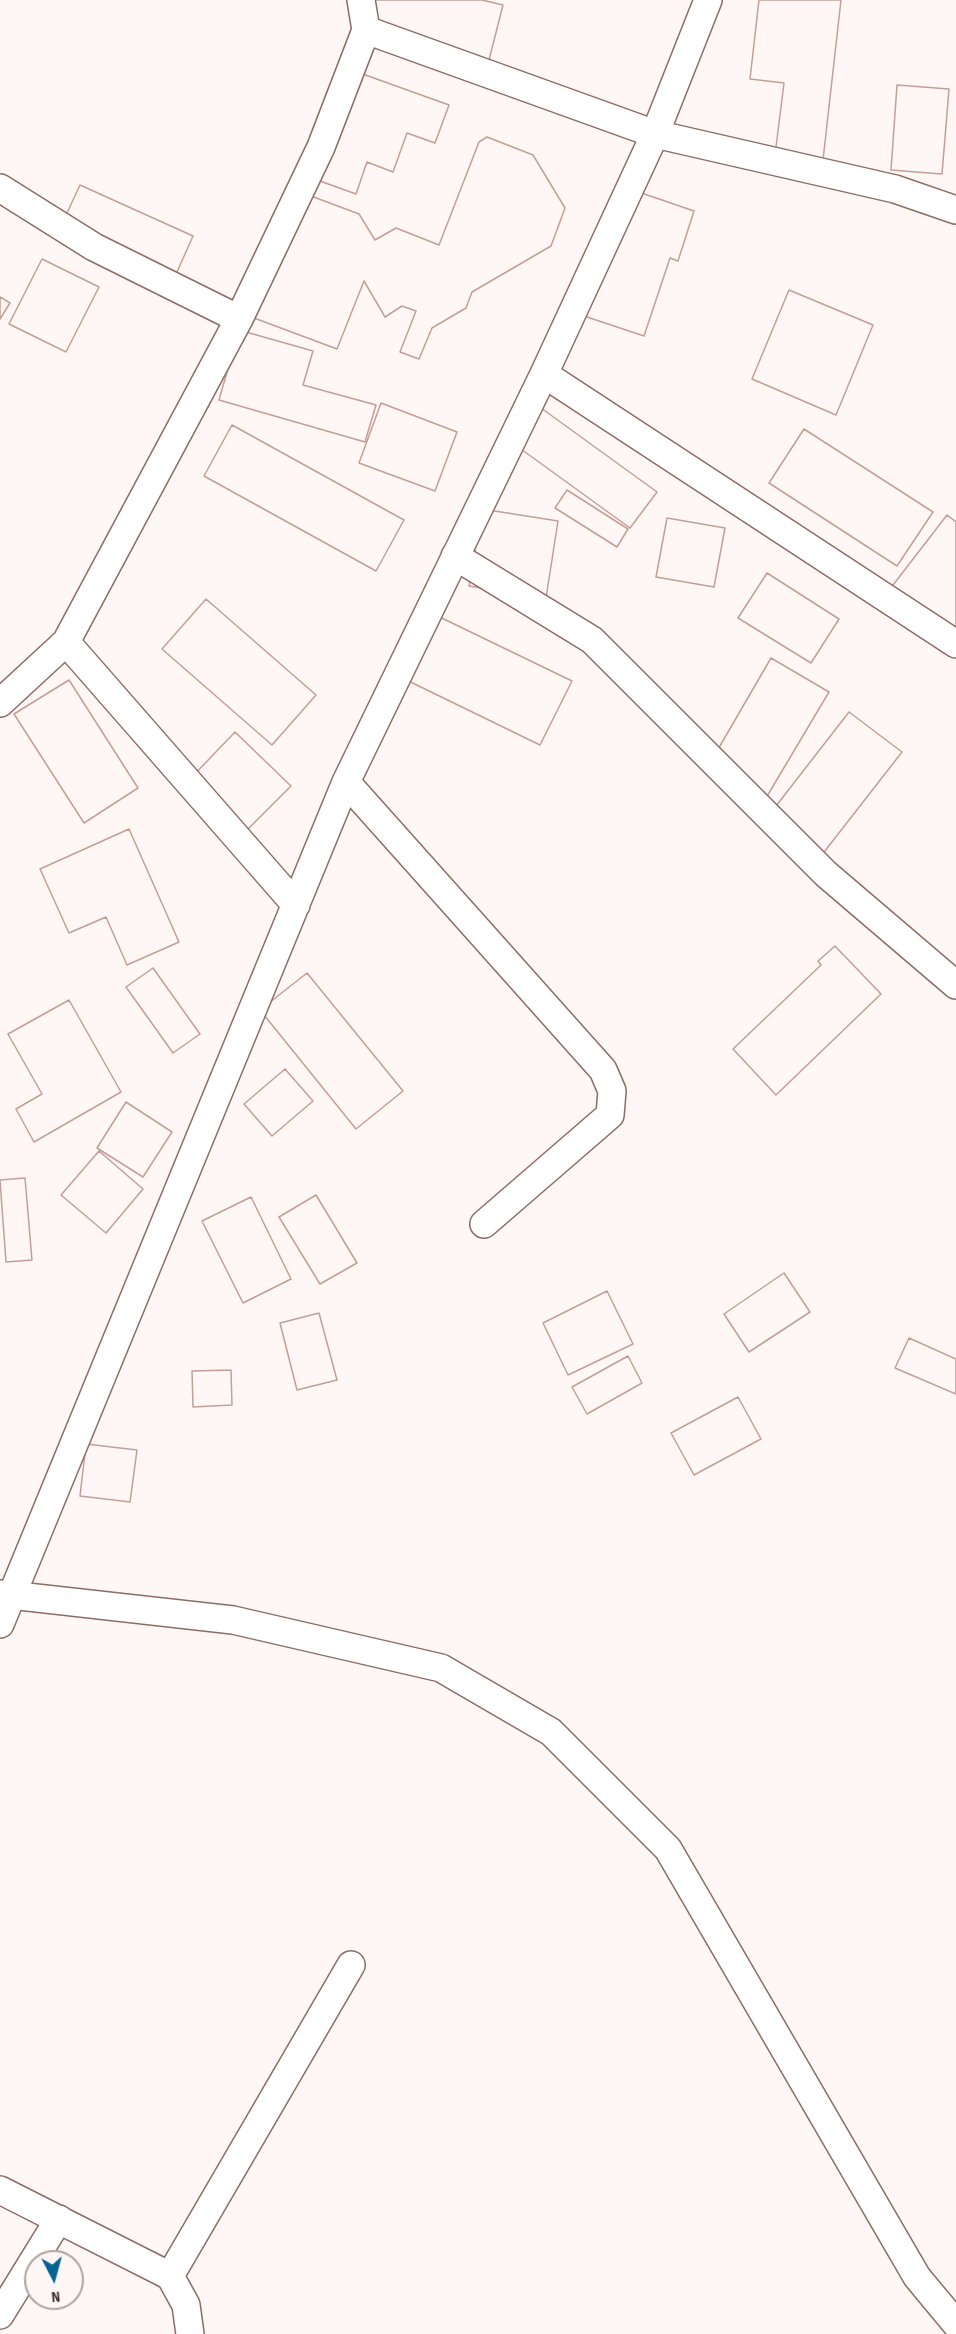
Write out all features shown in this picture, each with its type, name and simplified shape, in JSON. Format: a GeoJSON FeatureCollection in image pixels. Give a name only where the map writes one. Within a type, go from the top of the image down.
{"type":"FeatureCollection","features":[{"type":"Feature","properties":{"kind":"street"},"geometry":{"type":"LineString","coordinates":[[0,703],[66,642],[238,320],[321,147],[366,30],[361,0]]}},
{"type":"Feature","properties":{"kind":"street"},"geometry":{"type":"LineString","coordinates":[[0,1624],[6,1594],[346,782],[544,374],[655,134],[708,0]]}},
{"type":"Feature","properties":{"kind":"street"},"geometry":{"type":"LineString","coordinates":[[366,30],[655,134],[895,189],[956,210]]}},
{"type":"Feature","properties":{"kind":"street"},"geometry":{"type":"LineString","coordinates":[[0,188],[94,247],[238,320]]}},
{"type":"Feature","properties":{"kind":"street"},"geometry":{"type":"LineString","coordinates":[[544,374],[956,644]]}},
{"type":"Feature","properties":{"kind":"street"},"geometry":{"type":"LineString","coordinates":[[455,556],[592,640],[826,874],[956,984]]}},
{"type":"Feature","properties":{"kind":"street"},"geometry":{"type":"LineString","coordinates":[[66,642],[296,905]]}},
{"type":"Feature","properties":{"kind":"street"},"geometry":{"type":"LineString","coordinates":[[346,782],[603,1070],[612,1091],[610,1115],[484,1224]]}},
{"type":"Feature","properties":{"kind":"street"},"geometry":{"type":"LineString","coordinates":[[6,1594],[233,1620],[441,1668],[550,1732],[668,1849],[917,2277],[956,2324]]}},
{"type":"Feature","properties":{"kind":"street"},"geometry":{"type":"LineString","coordinates":[[170,2276],[351,1965]]}},
{"type":"Feature","properties":{"kind":"street"},"geometry":{"type":"LineString","coordinates":[[0,2190],[170,2276],[186,2305],[190,2334]]}},
{"type":"Feature","properties":{"kind":"street"},"geometry":{"type":"LineString","coordinates":[[0,2315],[59,2219]]}},
{"type":"Feature","properties":{"kind":"building"},"geometry":{"type":"Polygon","coordinates":[[[374,0],[482,0],[503,5],[488,64],[366,32],[374,0]]]}},
{"type":"Feature","properties":{"kind":"building"},"geometry":{"type":"Polygon","coordinates":[[[374,0],[482,0],[503,5],[488,64],[366,32],[374,0]]]}},
{"type":"Feature","properties":{"kind":"building"},"geometry":{"type":"Polygon","coordinates":[[[759,0],[841,0],[823,160],[775,155],[784,83],[750,79],[759,0]]]}},
{"type":"Feature","properties":{"kind":"building"},"geometry":{"type":"Polygon","coordinates":[[[759,0],[841,0],[823,160],[775,155],[784,83],[750,79],[759,0]]]}},
{"type":"Feature","properties":{"kind":"building"},"geometry":{"type":"Polygon","coordinates":[[[346,68],[449,105],[435,143],[407,133],[393,172],[367,162],[356,194],[306,176],[346,68]]]}},
{"type":"Feature","properties":{"kind":"building"},"geometry":{"type":"Polygon","coordinates":[[[346,68],[449,105],[435,143],[407,133],[393,172],[367,162],[356,194],[306,176],[346,68]]]}},
{"type":"Feature","properties":{"kind":"building"},"geometry":{"type":"Polygon","coordinates":[[[897,85],[949,89],[942,174],[891,170],[897,85]]]}},
{"type":"Feature","properties":{"kind":"building"},"geometry":{"type":"Polygon","coordinates":[[[897,85],[949,89],[942,174],[891,170],[897,85]]]}},
{"type":"Feature","properties":{"kind":"building"},"geometry":{"type":"Polygon","coordinates":[[[487,137],[533,155],[565,208],[551,246],[472,292],[466,308],[432,328],[419,359],[400,352],[416,311],[402,306],[385,317],[364,281],[337,349],[254,318],[303,193],[359,214],[375,240],[396,228],[439,245],[479,142],[487,137]]]}},
{"type":"Feature","properties":{"kind":"building"},"geometry":{"type":"Polygon","coordinates":[[[487,137],[533,155],[565,208],[551,246],[472,292],[466,308],[432,328],[419,359],[400,352],[416,311],[402,306],[385,317],[364,281],[337,349],[254,318],[303,193],[359,214],[375,240],[396,228],[439,245],[479,142],[487,137]]]}},
{"type":"Feature","properties":{"kind":"building"},"geometry":{"type":"Polygon","coordinates":[[[80,185],[193,236],[173,281],[59,230],[80,185]]]}},
{"type":"Feature","properties":{"kind":"building"},"geometry":{"type":"Polygon","coordinates":[[[80,185],[193,236],[173,281],[59,230],[80,185]]]}},
{"type":"Feature","properties":{"kind":"building"},"geometry":{"type":"Polygon","coordinates":[[[621,186],[694,211],[678,261],[670,258],[644,336],[578,314],[621,186]]]}},
{"type":"Feature","properties":{"kind":"building"},"geometry":{"type":"Polygon","coordinates":[[[621,186],[694,211],[678,261],[670,258],[644,336],[578,314],[621,186]]]}},
{"type":"Feature","properties":{"kind":"building"},"geometry":{"type":"Polygon","coordinates":[[[42,259],[99,287],[66,352],[9,324],[42,259]]]}},
{"type":"Feature","properties":{"kind":"building"},"geometry":{"type":"Polygon","coordinates":[[[42,259],[99,287],[66,352],[9,324],[42,259]]]}},
{"type":"Feature","properties":{"kind":"building"},"geometry":{"type":"Polygon","coordinates":[[[789,290],[873,325],[836,415],[752,379],[789,290]]]}},
{"type":"Feature","properties":{"kind":"building"},"geometry":{"type":"Polygon","coordinates":[[[789,290],[873,325],[836,415],[752,379],[789,290]]]}},
{"type":"Feature","properties":{"kind":"building"},"geometry":{"type":"Polygon","coordinates":[[[0,297],[10,303],[0,319],[0,297]]]}},
{"type":"Feature","properties":{"kind":"building"},"geometry":{"type":"Polygon","coordinates":[[[0,297],[10,303],[0,319],[0,297]]]}},
{"type":"Feature","properties":{"kind":"building"},"geometry":{"type":"Polygon","coordinates":[[[239,330],[313,351],[303,385],[376,405],[365,442],[219,400],[239,330]]]}},
{"type":"Feature","properties":{"kind":"building"},"geometry":{"type":"Polygon","coordinates":[[[239,330],[313,351],[303,385],[376,405],[365,442],[219,400],[239,330]]]}},
{"type":"Feature","properties":{"kind":"building"},"geometry":{"type":"Polygon","coordinates":[[[381,403],[457,432],[435,491],[359,463],[381,403]]]}},
{"type":"Feature","properties":{"kind":"building"},"geometry":{"type":"Polygon","coordinates":[[[381,403],[457,432],[435,491],[359,463],[381,403]]]}},
{"type":"Feature","properties":{"kind":"building"},"geometry":{"type":"Polygon","coordinates":[[[541,408],[657,492],[630,528],[514,444],[541,408]]]}},
{"type":"Feature","properties":{"kind":"building"},"geometry":{"type":"Polygon","coordinates":[[[541,408],[657,492],[630,528],[514,444],[541,408]]]}},
{"type":"Feature","properties":{"kind":"building"},"geometry":{"type":"Polygon","coordinates":[[[232,425],[404,520],[376,571],[204,476],[232,425]]]}},
{"type":"Feature","properties":{"kind":"building"},"geometry":{"type":"Polygon","coordinates":[[[232,425],[404,520],[376,571],[204,476],[232,425]]]}},
{"type":"Feature","properties":{"kind":"building"},"geometry":{"type":"Polygon","coordinates":[[[804,429],[933,512],[897,566],[769,483],[804,429]]]}},
{"type":"Feature","properties":{"kind":"building"},"geometry":{"type":"Polygon","coordinates":[[[804,429],[933,512],[897,566],[769,483],[804,429]]]}},
{"type":"Feature","properties":{"kind":"building"},"geometry":{"type":"Polygon","coordinates":[[[567,490],[628,529],[617,547],[555,508],[567,490]]]}},
{"type":"Feature","properties":{"kind":"building"},"geometry":{"type":"Polygon","coordinates":[[[567,490],[628,529],[617,547],[555,508],[567,490]]]}},
{"type":"Feature","properties":{"kind":"building"},"geometry":{"type":"Polygon","coordinates":[[[482,509],[558,521],[546,598],[469,586],[482,509]]]}},
{"type":"Feature","properties":{"kind":"building"},"geometry":{"type":"Polygon","coordinates":[[[482,509],[558,521],[546,598],[469,586],[482,509]]]}},
{"type":"Feature","properties":{"kind":"building"},"geometry":{"type":"Polygon","coordinates":[[[947,515],[956,522],[956,640],[890,589],[947,515]]]}},
{"type":"Feature","properties":{"kind":"building"},"geometry":{"type":"Polygon","coordinates":[[[947,515],[956,522],[956,640],[890,589],[947,515]]]}},
{"type":"Feature","properties":{"kind":"building"},"geometry":{"type":"Polygon","coordinates":[[[667,518],[725,528],[714,587],[656,577],[667,518]]]}},
{"type":"Feature","properties":{"kind":"building"},"geometry":{"type":"Polygon","coordinates":[[[667,518],[725,528],[714,587],[656,577],[667,518]]]}},
{"type":"Feature","properties":{"kind":"building"},"geometry":{"type":"Polygon","coordinates":[[[767,573],[839,619],[811,663],[738,618],[767,573]]]}},
{"type":"Feature","properties":{"kind":"building"},"geometry":{"type":"Polygon","coordinates":[[[767,573],[839,619],[811,663],[738,618],[767,573]]]}},
{"type":"Feature","properties":{"kind":"building"},"geometry":{"type":"Polygon","coordinates":[[[206,599],[316,695],[272,745],[162,649],[206,599]]]}},
{"type":"Feature","properties":{"kind":"building"},"geometry":{"type":"Polygon","coordinates":[[[206,599],[316,695],[272,745],[162,649],[206,599]]]}},
{"type":"Feature","properties":{"kind":"building"},"geometry":{"type":"Polygon","coordinates":[[[421,608],[572,681],[540,745],[390,672],[421,608]]]}},
{"type":"Feature","properties":{"kind":"building"},"geometry":{"type":"Polygon","coordinates":[[[421,608],[572,681],[540,745],[390,672],[421,608]]]}},
{"type":"Feature","properties":{"kind":"building"},"geometry":{"type":"Polygon","coordinates":[[[771,658],[829,692],[763,803],[706,770],[771,658]]]}},
{"type":"Feature","properties":{"kind":"building"},"geometry":{"type":"Polygon","coordinates":[[[771,658],[829,692],[763,803],[706,770],[771,658]]]}},
{"type":"Feature","properties":{"kind":"building"},"geometry":{"type":"Polygon","coordinates":[[[69,680],[138,788],[84,823],[14,714],[69,680]]]}},
{"type":"Feature","properties":{"kind":"building"},"geometry":{"type":"Polygon","coordinates":[[[69,680],[138,788],[84,823],[14,714],[69,680]]]}},
{"type":"Feature","properties":{"kind":"building"},"geometry":{"type":"Polygon","coordinates":[[[849,712],[902,752],[821,856],[769,815],[849,712]]]}},
{"type":"Feature","properties":{"kind":"building"},"geometry":{"type":"Polygon","coordinates":[[[849,712],[902,752],[821,856],[769,815],[849,712]]]}},
{"type":"Feature","properties":{"kind":"building"},"geometry":{"type":"Polygon","coordinates":[[[235,732],[291,786],[244,833],[189,780],[235,732]]]}},
{"type":"Feature","properties":{"kind":"building"},"geometry":{"type":"Polygon","coordinates":[[[235,732],[291,786],[244,833],[189,780],[235,732]]]}},
{"type":"Feature","properties":{"kind":"building"},"geometry":{"type":"Polygon","coordinates":[[[129,829],[179,942],[127,965],[106,917],[69,933],[40,869],[129,829]]]}},
{"type":"Feature","properties":{"kind":"building"},"geometry":{"type":"Polygon","coordinates":[[[129,829],[179,942],[127,965],[106,917],[69,933],[40,869],[129,829]]]}},
{"type":"Feature","properties":{"kind":"building"},"geometry":{"type":"Polygon","coordinates":[[[835,946],[881,994],[776,1095],[733,1049],[821,965],[818,961],[835,946]]]}},
{"type":"Feature","properties":{"kind":"building"},"geometry":{"type":"Polygon","coordinates":[[[835,946],[881,994],[776,1095],[733,1049],[821,965],[818,961],[835,946]]]}},
{"type":"Feature","properties":{"kind":"building"},"geometry":{"type":"Polygon","coordinates":[[[153,968],[200,1034],[173,1053],[126,987],[153,968]]]}},
{"type":"Feature","properties":{"kind":"building"},"geometry":{"type":"Polygon","coordinates":[[[153,968],[200,1034],[173,1053],[126,987],[153,968]]]}},
{"type":"Feature","properties":{"kind":"building"},"geometry":{"type":"Polygon","coordinates":[[[307,973],[403,1091],[356,1129],[260,1010],[307,973]]]}},
{"type":"Feature","properties":{"kind":"building"},"geometry":{"type":"Polygon","coordinates":[[[307,973],[403,1091],[356,1129],[260,1010],[307,973]]]}},
{"type":"Feature","properties":{"kind":"building"},"geometry":{"type":"Polygon","coordinates":[[[69,1000],[121,1092],[34,1142],[16,1109],[42,1094],[8,1034],[69,1000]]]}},
{"type":"Feature","properties":{"kind":"building"},"geometry":{"type":"Polygon","coordinates":[[[69,1000],[121,1092],[34,1142],[16,1109],[42,1094],[8,1034],[69,1000]]]}},
{"type":"Feature","properties":{"kind":"building"},"geometry":{"type":"Polygon","coordinates":[[[285,1069],[313,1101],[272,1136],[244,1104],[285,1069]]]}},
{"type":"Feature","properties":{"kind":"building"},"geometry":{"type":"Polygon","coordinates":[[[285,1069],[313,1101],[272,1136],[244,1104],[285,1069]]]}},
{"type":"Feature","properties":{"kind":"building"},"geometry":{"type":"Polygon","coordinates":[[[126,1102],[172,1132],[143,1177],[97,1148],[126,1102]]]}},
{"type":"Feature","properties":{"kind":"building"},"geometry":{"type":"Polygon","coordinates":[[[126,1102],[172,1132],[143,1177],[97,1148],[126,1102]]]}},
{"type":"Feature","properties":{"kind":"building"},"geometry":{"type":"Polygon","coordinates":[[[99,1151],[143,1189],[106,1233],[61,1195],[99,1151]]]}},
{"type":"Feature","properties":{"kind":"building"},"geometry":{"type":"Polygon","coordinates":[[[99,1151],[143,1189],[106,1233],[61,1195],[99,1151]]]}},
{"type":"Feature","properties":{"kind":"building"},"geometry":{"type":"Polygon","coordinates":[[[25,1178],[32,1260],[6,1262],[0,1180],[25,1178]]]}},
{"type":"Feature","properties":{"kind":"building"},"geometry":{"type":"Polygon","coordinates":[[[25,1178],[32,1260],[6,1262],[0,1180],[25,1178]]]}},
{"type":"Feature","properties":{"kind":"building"},"geometry":{"type":"Polygon","coordinates":[[[316,1195],[357,1263],[320,1284],[279,1217],[316,1195]]]}},
{"type":"Feature","properties":{"kind":"building"},"geometry":{"type":"Polygon","coordinates":[[[316,1195],[357,1263],[320,1284],[279,1217],[316,1195]]]}},
{"type":"Feature","properties":{"kind":"building"},"geometry":{"type":"Polygon","coordinates":[[[251,1197],[291,1279],[243,1303],[202,1221],[251,1197]]]}},
{"type":"Feature","properties":{"kind":"building"},"geometry":{"type":"Polygon","coordinates":[[[251,1197],[291,1279],[243,1303],[202,1221],[251,1197]]]}},
{"type":"Feature","properties":{"kind":"building"},"geometry":{"type":"Polygon","coordinates":[[[784,1273],[810,1312],[749,1352],[724,1314],[784,1273]]]}},
{"type":"Feature","properties":{"kind":"building"},"geometry":{"type":"Polygon","coordinates":[[[784,1273],[810,1312],[749,1352],[724,1314],[784,1273]]]}},
{"type":"Feature","properties":{"kind":"building"},"geometry":{"type":"Polygon","coordinates":[[[607,1291],[633,1344],[568,1375],[543,1323],[607,1291]]]}},
{"type":"Feature","properties":{"kind":"building"},"geometry":{"type":"Polygon","coordinates":[[[607,1291],[633,1344],[568,1375],[543,1323],[607,1291]]]}},
{"type":"Feature","properties":{"kind":"building"},"geometry":{"type":"Polygon","coordinates":[[[319,1313],[337,1380],[297,1390],[280,1323],[319,1313]]]}},
{"type":"Feature","properties":{"kind":"building"},"geometry":{"type":"Polygon","coordinates":[[[319,1313],[337,1380],[297,1390],[280,1323],[319,1313]]]}},
{"type":"Feature","properties":{"kind":"building"},"geometry":{"type":"Polygon","coordinates":[[[909,1338],[956,1359],[956,1394],[895,1368],[909,1338]]]}},
{"type":"Feature","properties":{"kind":"building"},"geometry":{"type":"Polygon","coordinates":[[[909,1338],[956,1359],[956,1394],[895,1368],[909,1338]]]}},
{"type":"Feature","properties":{"kind":"building"},"geometry":{"type":"Polygon","coordinates":[[[628,1356],[642,1383],[587,1414],[572,1387],[628,1356]]]}},
{"type":"Feature","properties":{"kind":"building"},"geometry":{"type":"Polygon","coordinates":[[[628,1356],[642,1383],[587,1414],[572,1387],[628,1356]]]}},
{"type":"Feature","properties":{"kind":"building"},"geometry":{"type":"Polygon","coordinates":[[[231,1370],[232,1405],[193,1407],[192,1371],[231,1370]]]}},
{"type":"Feature","properties":{"kind":"building"},"geometry":{"type":"Polygon","coordinates":[[[231,1370],[232,1405],[193,1407],[192,1371],[231,1370]]]}},
{"type":"Feature","properties":{"kind":"building"},"geometry":{"type":"Polygon","coordinates":[[[738,1397],[761,1439],[694,1475],[671,1433],[738,1397]]]}},
{"type":"Feature","properties":{"kind":"building"},"geometry":{"type":"Polygon","coordinates":[[[738,1397],[761,1439],[694,1475],[671,1433],[738,1397]]]}},
{"type":"Feature","properties":{"kind":"building"},"geometry":{"type":"Polygon","coordinates":[[[86,1444],[137,1450],[130,1502],[80,1496],[86,1444]]]}},
{"type":"Feature","properties":{"kind":"building"},"geometry":{"type":"Polygon","coordinates":[[[86,1444],[137,1450],[130,1502],[80,1496],[86,1444]]]}}]}
